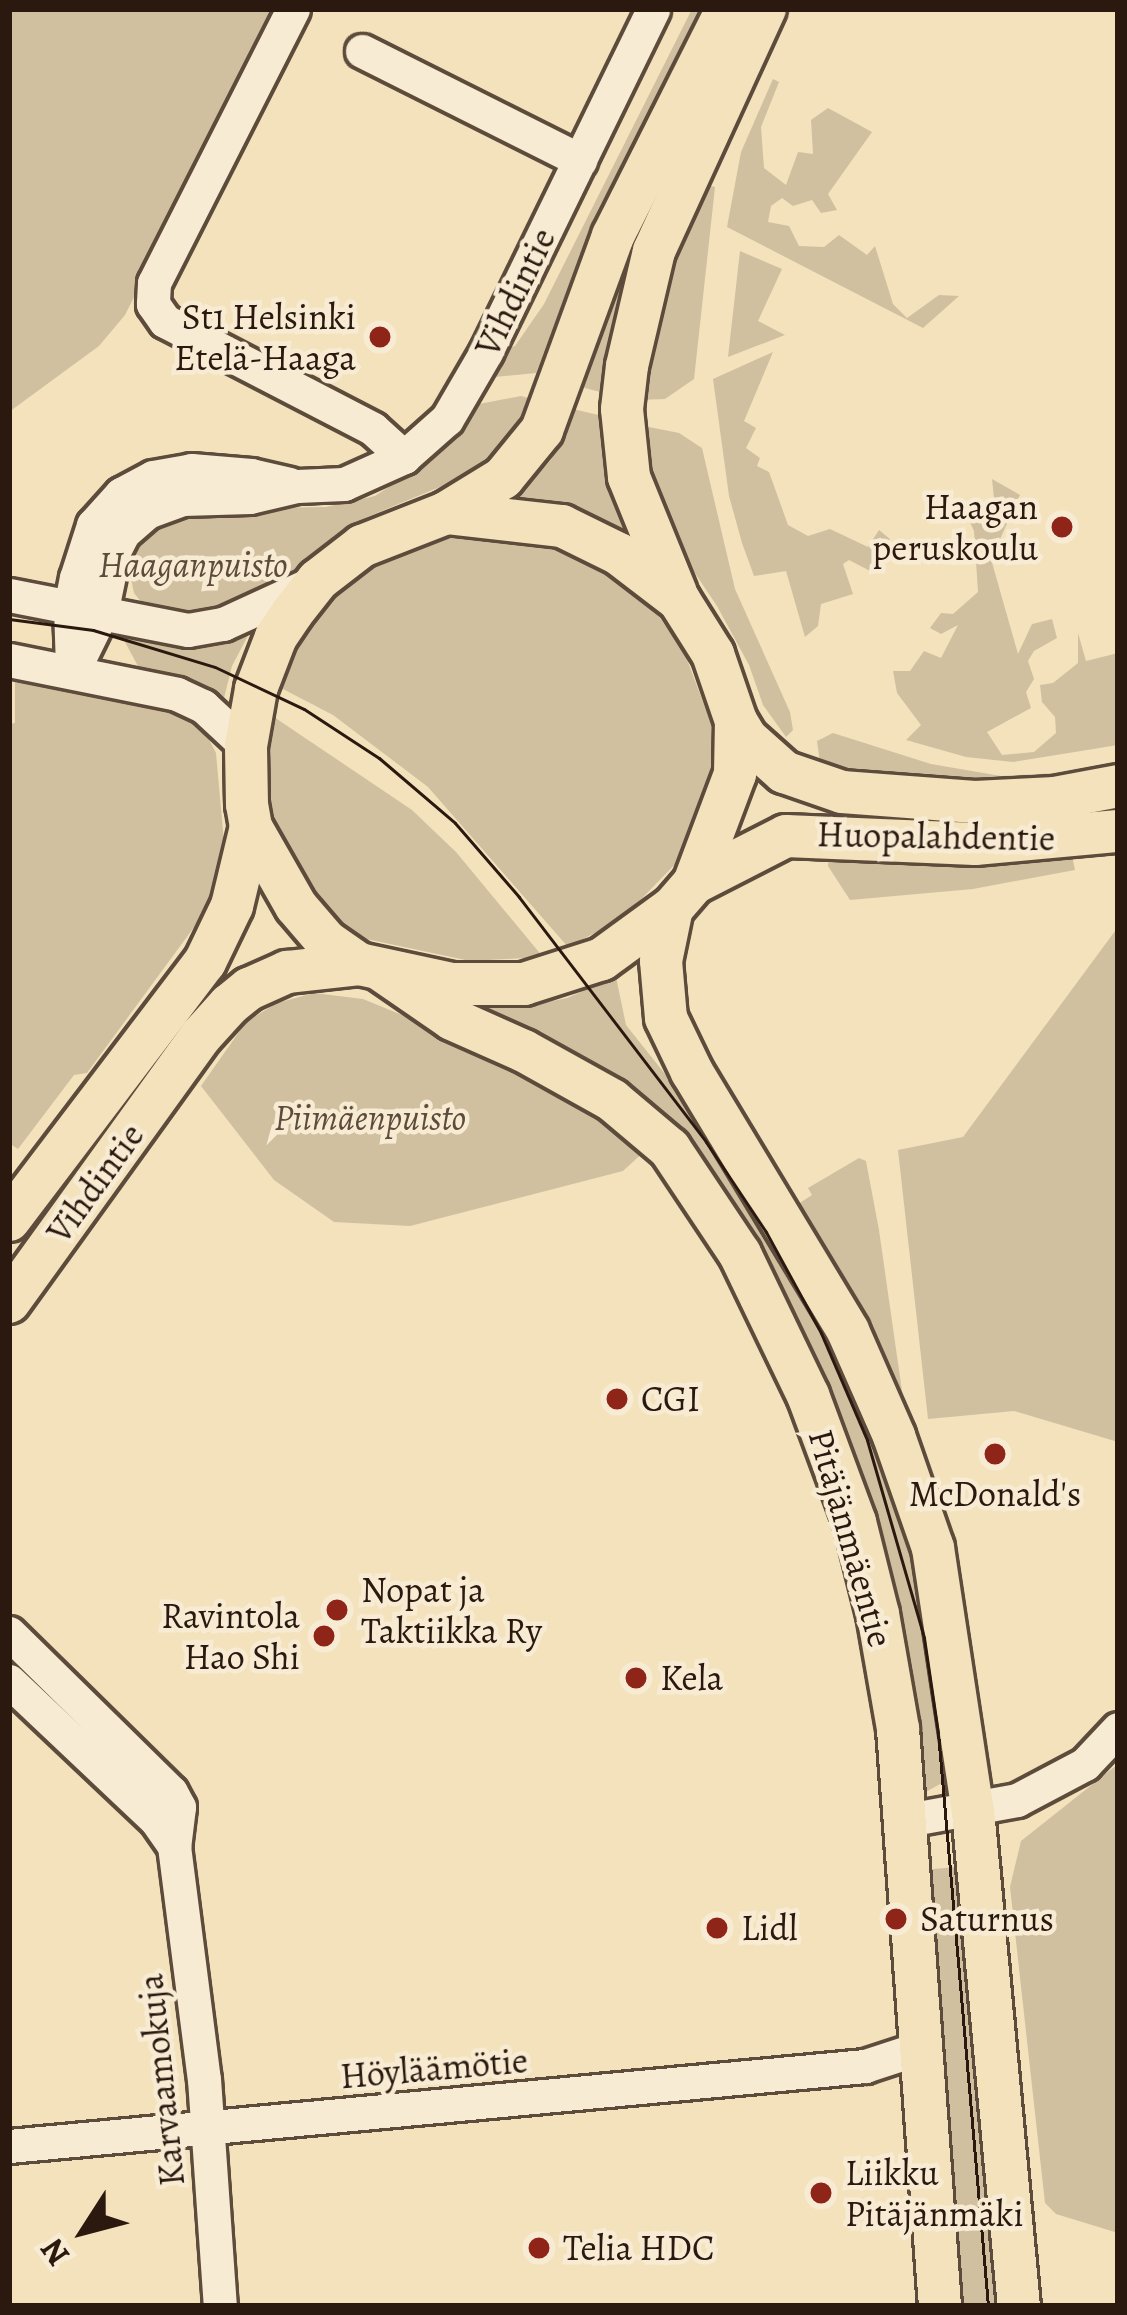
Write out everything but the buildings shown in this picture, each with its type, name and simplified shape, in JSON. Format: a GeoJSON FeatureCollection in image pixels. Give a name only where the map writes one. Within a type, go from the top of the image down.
{"type":"FeatureCollection","features":[{"type":"Feature","properties":{"kind":"main road","name":"Vihdintie"},"geometry":{"type":"LineString","coordinates":[[446,513],[502,478],[542,430],[613,236],[727,9]]}},
{"type":"Feature","properties":{"kind":"main road"},"geometry":{"type":"LineString","coordinates":[[736,721],[712,654],[679,600],[629,477],[622,409],[626,366],[654,251],[766,9]]}},
{"type":"Feature","properties":{"kind":"main road"},"geometry":{"type":"LineString","coordinates":[[251,827],[246,746],[263,664],[276,637],[318,580],[386,533],[446,513],[562,526],[619,554],[679,600]]}},
{"type":"Feature","properties":{"kind":"main road","name":"Huopalahdentie"},"geometry":{"type":"LineString","coordinates":[[736,721],[748,740],[784,772],[842,792],[975,802],[1055,798],[1118,786]]}},
{"type":"Feature","properties":{"kind":"main road","name":"Pitäjänmäentie"},"geometry":{"type":"LineString","coordinates":[[736,721],[735,774],[683,895],[661,961],[666,1018],[692,1072],[830,1295],[908,1471],[944,1602],[973,1811],[1019,2306]]}},
{"type":"Feature","properties":{"kind":"main road","name":"Vihdintie"},"geometry":{"type":"LineString","coordinates":[[9,1220],[205,962],[232,906],[251,827]]}},
{"type":"Feature","properties":{"kind":"main road","name":"Pitäjänmäentie"},"geometry":{"type":"LineString","coordinates":[[251,827],[311,926],[452,1019],[524,1051],[612,1100],[670,1149],[717,1217],[776,1322],[844,1488],[878,1614],[908,1820],[940,2306]]}},
{"type":"Feature","properties":{"kind":"main road","name":"Huopalahdentie"},"geometry":{"type":"LineString","coordinates":[[370,967],[452,984],[524,984],[602,959],[683,895],[786,836],[974,844],[1118,831]]}},
{"type":"Feature","properties":{"kind":"main road","name":"Vihdintie"},"geometry":{"type":"LineString","coordinates":[[9,1302],[201,1036],[230,1005],[248,989],[287,972],[370,967]]}},
{"type":"Feature","properties":{"kind":"street"},"geometry":{"type":"LineString","coordinates":[[293,9],[153,293],[153,304],[165,321],[373,429],[404,458]]}},
{"type":"Feature","properties":{"kind":"street","name":"Vihdintie"},"geometry":{"type":"LineString","coordinates":[[73,670],[86,611],[114,551],[133,522],[147,512],[182,499],[250,497],[297,486],[344,484],[404,458],[447,419],[653,9]]}},
{"type":"Feature","properties":{"kind":"street"},"geometry":{"type":"LineString","coordinates":[[362,51],[580,160]]}},
{"type":"Feature","properties":{"kind":"street"},"geometry":{"type":"LineString","coordinates":[[9,595],[166,629],[206,628],[318,580]]}},
{"type":"Feature","properties":{"kind":"street"},"geometry":{"type":"LineString","coordinates":[[9,660],[178,694],[203,706],[246,746]]}},
{"type":"Feature","properties":{"kind":"street","name":"Karvaamokuja"},"geometry":{"type":"LineString","coordinates":[[9,1633],[171,1792],[179,1808],[174,1846],[206,2128],[220,2306]]}},
{"type":"Feature","properties":{"kind":"street"},"geometry":{"type":"LineString","coordinates":[[9,1681],[156,1820],[174,1846]]}},
{"type":"Feature","properties":{"kind":"street"},"geometry":{"type":"LineString","coordinates":[[908,1820],[973,1811],[1053,1783],[1085,1763],[1118,1729]]}},
{"type":"Feature","properties":{"kind":"street","name":"Höyläämötie"},"geometry":{"type":"LineString","coordinates":[[9,2146],[866,2066],[924,2065]]}},
{"type":"Feature","properties":{"kind":"green space"},"geometry":{"type":"Polygon","coordinates":[[[9,9],[280,9],[125,315],[99,346],[9,412],[9,9]]]}},
{"type":"Feature","properties":{"kind":"green space"},"geometry":{"type":"Polygon","coordinates":[[[692,9],[713,9],[598,209],[536,373],[484,378],[498,351],[515,346],[544,304],[692,9]]]}},
{"type":"Feature","properties":{"kind":"green space"},"geometry":{"type":"Polygon","coordinates":[[[773,79],[779,82],[761,127],[764,168],[786,185],[798,152],[813,154],[811,120],[828,108],[872,132],[828,194],[837,210],[821,213],[812,200],[793,206],[782,198],[771,206],[768,222],[789,226],[799,246],[824,247],[839,235],[867,255],[875,246],[893,304],[907,318],[939,295],[959,296],[923,328],[727,227],[741,152],[773,79]]]}},
{"type":"Feature","properties":{"kind":"green space"},"geometry":{"type":"Polygon","coordinates":[[[698,183],[715,187],[694,379],[665,399],[639,400],[649,325],[698,183]]]}},
{"type":"Feature","properties":{"kind":"green space"},"geometry":{"type":"Polygon","coordinates":[[[632,242],[641,246],[608,394],[581,387],[632,242]]]}},
{"type":"Feature","properties":{"kind":"green space"},"geometry":{"type":"Polygon","coordinates":[[[740,251],[782,269],[758,321],[785,335],[728,357],[740,251]]]}},
{"type":"Feature","properties":{"kind":"green space"},"geometry":{"type":"Polygon","coordinates":[[[773,352],[744,421],[756,428],[746,448],[760,458],[757,466],[769,472],[788,525],[808,536],[830,529],[868,547],[879,530],[890,539],[874,573],[849,560],[843,564],[853,594],[821,604],[818,626],[805,637],[786,571],[754,576],[742,543],[729,496],[713,379],[773,352]]]}},
{"type":"Feature","properties":{"kind":"green space","name":"Haaganpuisto"},"geometry":{"type":"Polygon","coordinates":[[[521,396],[532,399],[525,418],[481,470],[367,517],[334,536],[272,591],[212,618],[146,608],[134,593],[128,564],[147,528],[197,509],[326,507],[375,496],[428,461],[474,405],[521,396]]]}},
{"type":"Feature","properties":{"kind":"green space"},"geometry":{"type":"Polygon","coordinates":[[[573,409],[607,417],[631,540],[515,500],[551,460],[573,409]]]}},
{"type":"Feature","properties":{"kind":"green space"},"geometry":{"type":"Polygon","coordinates":[[[639,425],[679,433],[702,448],[735,589],[790,712],[793,730],[786,737],[763,705],[749,665],[717,606],[656,515],[639,425]]]}},
{"type":"Feature","properties":{"kind":"green space"},"geometry":{"type":"Polygon","coordinates":[[[992,479],[1020,495],[991,559],[1018,654],[1032,624],[1052,619],[1057,638],[1034,651],[1028,661],[1034,679],[1026,692],[1031,708],[987,732],[1002,755],[1034,752],[1056,733],[1055,717],[1042,702],[1040,685],[1053,683],[1078,663],[1078,633],[1086,661],[1118,653],[1118,745],[1013,762],[966,757],[906,740],[921,725],[897,693],[893,671],[910,671],[924,651],[941,658],[958,625],[941,634],[930,628],[941,613],[953,614],[978,592],[974,531],[964,509],[995,508],[992,479]]]}},
{"type":"Feature","properties":{"kind":"green space"},"geometry":{"type":"Polygon","coordinates":[[[478,531],[579,551],[646,598],[685,654],[715,734],[717,771],[681,858],[623,918],[568,947],[428,787],[333,715],[279,687],[305,631],[342,587],[383,559],[435,537],[478,531]]]}},
{"type":"Feature","properties":{"kind":"green space"},"geometry":{"type":"Polygon","coordinates":[[[253,626],[232,666],[223,702],[187,682],[139,668],[118,629],[253,626]]]}},
{"type":"Feature","properties":{"kind":"green space","name":"Haaganpuisto"},"geometry":{"type":"Polygon","coordinates":[[[15,673],[181,710],[203,728],[216,753],[224,842],[213,896],[200,919],[87,1073],[74,1075],[18,1149],[9,1143],[9,724],[15,723],[15,673]]]}},
{"type":"Feature","properties":{"kind":"green space"},"geometry":{"type":"Polygon","coordinates":[[[271,715],[412,810],[456,852],[543,957],[470,961],[338,933],[278,842],[265,785],[271,715]]]}},
{"type":"Feature","properties":{"kind":"green space"},"geometry":{"type":"Polygon","coordinates":[[[833,733],[931,764],[1001,776],[1056,773],[1058,779],[864,781],[820,763],[817,741],[833,733]]]}},
{"type":"Feature","properties":{"kind":"green space"},"geometry":{"type":"Polygon","coordinates":[[[829,852],[1072,856],[1075,870],[973,889],[850,900],[828,866],[829,852]]]}},
{"type":"Feature","properties":{"kind":"green space"},"geometry":{"type":"Polygon","coordinates":[[[1118,927],[1118,1442],[1014,1411],[928,1419],[898,1150],[963,1137],[1118,927]]]}},
{"type":"Feature","properties":{"kind":"green space"},"geometry":{"type":"Polygon","coordinates":[[[616,977],[626,1025],[716,1138],[798,1261],[902,1493],[951,1778],[922,1794],[895,1654],[685,1149],[463,1007],[519,1008],[567,998],[616,977]]]}},
{"type":"Feature","properties":{"kind":"green space","name":"Piimäenpuisto"},"geometry":{"type":"Polygon","coordinates":[[[314,993],[363,999],[536,1070],[647,1149],[623,1171],[410,1226],[334,1222],[274,1180],[201,1086],[246,1022],[277,1003],[314,993]]]}},
{"type":"Feature","properties":{"kind":"green space"},"geometry":{"type":"Polygon","coordinates":[[[859,1158],[866,1161],[879,1230],[903,1398],[896,1400],[798,1204],[812,1195],[808,1188],[859,1158]]]}},
{"type":"Feature","properties":{"kind":"green space"},"geometry":{"type":"Polygon","coordinates":[[[1118,1764],[1118,2233],[1056,2214],[1045,2203],[1010,1887],[1021,1841],[1118,1764]]]}},
{"type":"Feature","properties":{"kind":"green space"},"geometry":{"type":"Polygon","coordinates":[[[967,1866],[1005,2306],[960,2306],[922,1870],[967,1866]]]}},
{"type":"Feature","properties":{"kind":"tram line"},"geometry":{"type":"LineString","coordinates":[[9,619],[93,630],[215,667],[304,709],[379,758],[455,823],[519,897],[706,1142],[766,1232],[821,1333],[867,1440],[924,1638],[938,1733],[988,2306]]}},
{"type":"Feature","properties":{"kind":"place","name":"St1 Helsinki Etelä-Haaga"},"geometry":{"type":"Point","coordinates":[380,337]}},
{"type":"Feature","properties":{"kind":"place","name":"Haagan peruskoulu"},"geometry":{"type":"Point","coordinates":[1062,527]}},
{"type":"Feature","properties":{"kind":"place","name":"CGI"},"geometry":{"type":"Point","coordinates":[617,1399]}},
{"type":"Feature","properties":{"kind":"place","name":"McDonald's"},"geometry":{"type":"Point","coordinates":[995,1454]}},
{"type":"Feature","properties":{"kind":"place","name":"Nopat ja Taktiikka Ry"},"geometry":{"type":"Point","coordinates":[337,1610]}},
{"type":"Feature","properties":{"kind":"place","name":"Ravintola Hao Shi"},"geometry":{"type":"Point","coordinates":[324,1636]}},
{"type":"Feature","properties":{"kind":"place","name":"Kela"},"geometry":{"type":"Point","coordinates":[636,1678]}},
{"type":"Feature","properties":{"kind":"place","name":"Saturnus"},"geometry":{"type":"Point","coordinates":[896,1919]}},
{"type":"Feature","properties":{"kind":"place","name":"Lidl"},"geometry":{"type":"Point","coordinates":[717,1928]}},
{"type":"Feature","properties":{"kind":"place","name":"Liikku Pitäjänmäki"},"geometry":{"type":"Point","coordinates":[821,2193]}},
{"type":"Feature","properties":{"kind":"place","name":"Telia HDC"},"geometry":{"type":"Point","coordinates":[539,2248]}}]}
